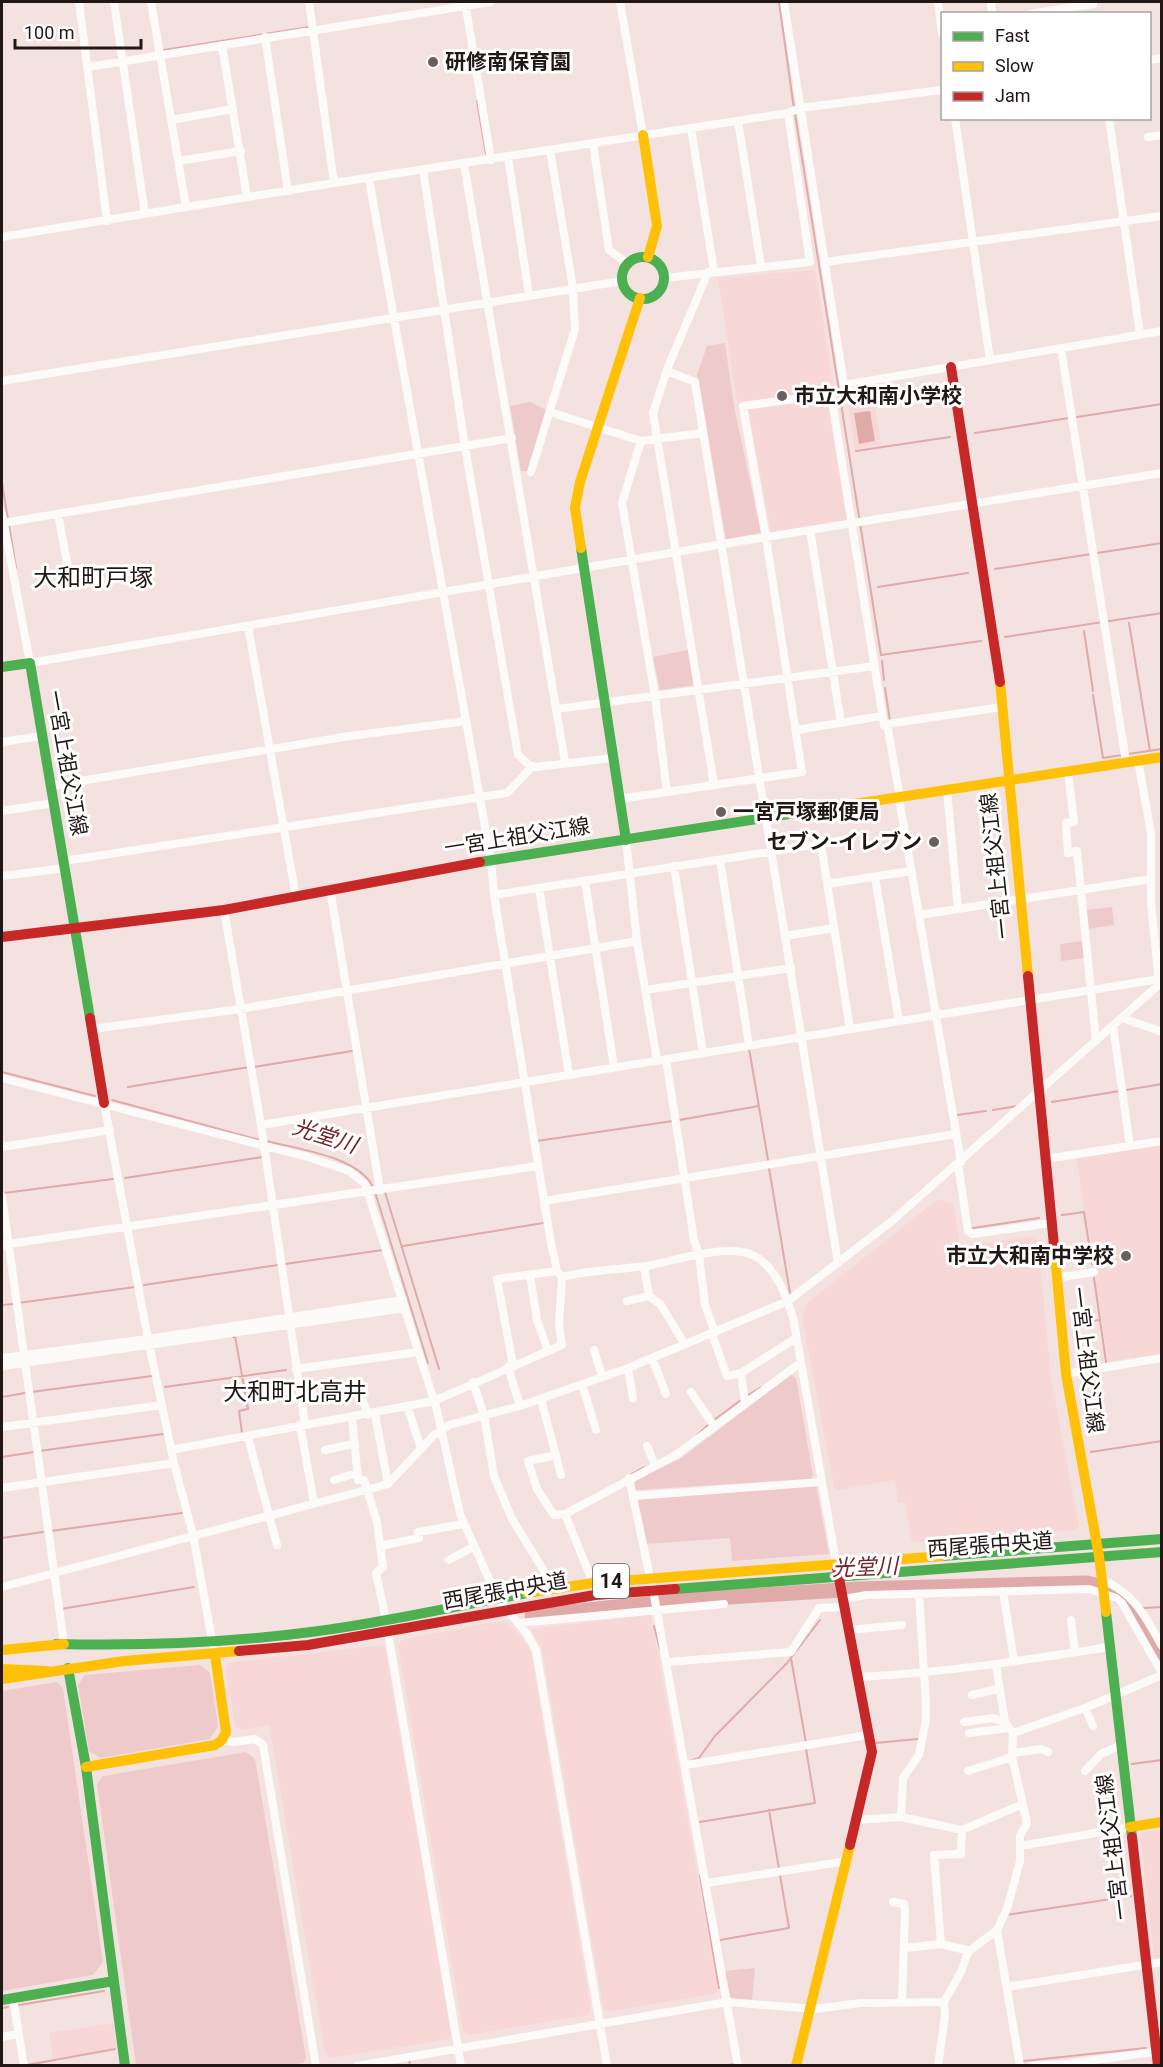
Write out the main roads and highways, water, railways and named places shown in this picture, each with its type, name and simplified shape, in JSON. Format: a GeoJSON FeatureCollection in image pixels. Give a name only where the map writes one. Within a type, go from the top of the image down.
{"type":"FeatureCollection","features":[{"type":"Feature","properties":{"kind":"main road"},"geometry":{"type":"LineString","coordinates":[[643,135],[657,226],[648,257]]}},
{"type":"Feature","properties":{"kind":"main road"},"geometry":{"type":"LineString","coordinates":[[637,257],[648,257],[660,265],[664,278],[659,291],[653,296],[640,298],[628,292],[622,281],[627,263],[637,257]]}},
{"type":"Feature","properties":{"kind":"main road"},"geometry":{"type":"LineString","coordinates":[[626,840],[576,518],[576,497],[640,298]]}},
{"type":"Feature","properties":{"kind":"main road"},"geometry":{"type":"LineString","coordinates":[[951,367],[1002,707],[1009,781],[1161,757]]}},
{"type":"Feature","properties":{"kind":"main road","name":"一宮上祖父江線"},"geometry":{"type":"LineString","coordinates":[[2,667],[30,663],[76,926],[224,910],[491,860],[1009,781],[1066,1374],[1099,1556],[1146,1965],[1159,2051],[1158,2066]]}},
{"type":"Feature","properties":{"kind":"main road"},"geometry":{"type":"LineString","coordinates":[[2,937],[76,926],[104,1103]]}},
{"type":"Feature","properties":{"kind":"main road","name":"西尾張中央道"},"geometry":{"type":"LineString","coordinates":[[2,1642],[166,1645],[212,1642],[309,1632],[386,1620],[554,1587],[593,1583],[655,1596],[836,1562],[1161,1539]]}},
{"type":"Feature","properties":{"kind":"main road","name":"西尾張中央道"},"geometry":{"type":"LineString","coordinates":[[2,1679],[68,1668],[308,1645],[566,1599],[655,1596],[1161,1552]]}},
{"type":"Feature","properties":{"kind":"main road"},"geometry":{"type":"LineString","coordinates":[[796,2066],[871,1765],[858,1677],[836,1562]]}},
{"type":"Feature","properties":{"kind":"main road"},"geometry":{"type":"LineString","coordinates":[[2,1650],[64,1644]]}},
{"type":"Feature","properties":{"kind":"main road"},"geometry":{"type":"LineString","coordinates":[[86,1767],[215,1744],[222,1740],[226,1732],[215,1654]]}},
{"type":"Feature","properties":{"kind":"main road"},"geometry":{"type":"LineString","coordinates":[[68,1668],[86,1767],[125,2066]]}},
{"type":"Feature","properties":{"kind":"main road"},"geometry":{"type":"LineString","coordinates":[[2,1669],[47,1671]]}},
{"type":"Feature","properties":{"kind":"main road"},"geometry":{"type":"LineString","coordinates":[[1130,1827],[1161,1822]]}},
{"type":"Feature","properties":{"kind":"main road"},"geometry":{"type":"LineString","coordinates":[[2,2000],[114,1981]]}},
{"type":"Feature","properties":{"kind":"waterway"},"geometry":{"type":"LineString","coordinates":[[779,2],[794,109]]}},
{"type":"Feature","properties":{"kind":"waterway"},"geometry":{"type":"LineString","coordinates":[[164,50],[309,27]]}},
{"type":"Feature","properties":{"kind":"waterway"},"geometry":{"type":"LineString","coordinates":[[477,101],[486,154]]}},
{"type":"Feature","properties":{"kind":"waterway"},"geometry":{"type":"LineString","coordinates":[[795,114],[881,655],[981,641]]}},
{"type":"Feature","properties":{"kind":"waterway"},"geometry":{"type":"LineString","coordinates":[[1077,417],[1162,404]]}},
{"type":"Feature","properties":{"kind":"waterway"},"geometry":{"type":"LineString","coordinates":[[975,433],[1069,418]]}},
{"type":"Feature","properties":{"kind":"waterway"},"geometry":{"type":"LineString","coordinates":[[856,451],[950,437]]}},
{"type":"Feature","properties":{"kind":"waterway"},"geometry":{"type":"LineString","coordinates":[[2,483],[16,568]]}},
{"type":"Feature","properties":{"kind":"waterway"},"geometry":{"type":"LineString","coordinates":[[1097,553],[1162,543]]}},
{"type":"Feature","properties":{"kind":"waterway"},"geometry":{"type":"LineString","coordinates":[[995,569],[1091,554]]}},
{"type":"Feature","properties":{"kind":"waterway"},"geometry":{"type":"LineString","coordinates":[[878,587],[968,573]]}},
{"type":"Feature","properties":{"kind":"waterway"},"geometry":{"type":"LineString","coordinates":[[1005,637],[1162,613]]}},
{"type":"Feature","properties":{"kind":"waterway"},"geometry":{"type":"LineString","coordinates":[[1129,623],[1150,751]]}},
{"type":"Feature","properties":{"kind":"waterway"},"geometry":{"type":"LineString","coordinates":[[1084,631],[1093,691]]}},
{"type":"Feature","properties":{"kind":"waterway"},"geometry":{"type":"LineString","coordinates":[[882,661],[884,680]]}},
{"type":"Feature","properties":{"kind":"waterway"},"geometry":{"type":"LineString","coordinates":[[885,688],[890,721]]}},
{"type":"Feature","properties":{"kind":"waterway"},"geometry":{"type":"LineString","coordinates":[[1093,695],[1103,758],[1122,755]]}},
{"type":"Feature","properties":{"kind":"waterway"},"geometry":{"type":"LineString","coordinates":[[1128,754],[1162,749]]}},
{"type":"Feature","properties":{"kind":"waterway"},"geometry":{"type":"LineString","coordinates":[[749,1048],[768,1160]]}},
{"type":"Feature","properties":{"kind":"waterway"},"geometry":{"type":"LineString","coordinates":[[254,1067],[352,1051]]}},
{"type":"Feature","properties":{"kind":"waterway"},"geometry":{"type":"LineString","coordinates":[[128,1087],[249,1067]]}},
{"type":"Feature","properties":{"kind":"waterway"},"geometry":{"type":"LineString","coordinates":[[2,1072],[95,1096]]}},
{"type":"Feature","properties":{"kind":"waterway"},"geometry":{"type":"LineString","coordinates":[[1126,1090],[1162,1084]]}},
{"type":"Feature","properties":{"kind":"waterway"},"geometry":{"type":"LineString","coordinates":[[1052,1102],[1120,1091]]}},
{"type":"Feature","properties":{"kind":"waterway","name":"光堂川"},"geometry":{"type":"LineString","coordinates":[[112,1100],[260,1140]]}},
{"type":"Feature","properties":{"kind":"waterway"},"geometry":{"type":"LineString","coordinates":[[679,1120],[759,1106]]}},
{"type":"Feature","properties":{"kind":"waterway"},"geometry":{"type":"LineString","coordinates":[[993,1110],[1017,1106]]}},
{"type":"Feature","properties":{"kind":"waterway"},"geometry":{"type":"LineString","coordinates":[[957,1115],[986,1111]]}},
{"type":"Feature","properties":{"kind":"waterway"},"geometry":{"type":"LineString","coordinates":[[537,1141],[673,1121]]}},
{"type":"Feature","properties":{"kind":"waterway","name":"光堂川"},"geometry":{"type":"LineString","coordinates":[[266,1141],[326,1155],[341,1161],[365,1176],[373,1187]]}},
{"type":"Feature","properties":{"kind":"waterway"},"geometry":{"type":"LineString","coordinates":[[125,1178],[263,1157]]}},
{"type":"Feature","properties":{"kind":"waterway"},"geometry":{"type":"LineString","coordinates":[[769,1168],[790,1293]]}},
{"type":"Feature","properties":{"kind":"waterway"},"geometry":{"type":"LineString","coordinates":[[4,1193],[113,1179]]}},
{"type":"Feature","properties":{"kind":"waterway","name":"光堂川"},"geometry":{"type":"LineString","coordinates":[[375,1192],[428,1363]]}},
{"type":"Feature","properties":{"kind":"waterway"},"geometry":{"type":"LineString","coordinates":[[385,1192],[439,1369]]}},
{"type":"Feature","properties":{"kind":"waterway"},"geometry":{"type":"LineString","coordinates":[[1062,1215],[1084,1212],[1092,1264]]}},
{"type":"Feature","properties":{"kind":"waterway"},"geometry":{"type":"LineString","coordinates":[[973,1228],[1039,1218]]}},
{"type":"Feature","properties":{"kind":"waterway"},"geometry":{"type":"LineString","coordinates":[[403,1246],[543,1223]]}},
{"type":"Feature","properties":{"kind":"waterway"},"geometry":{"type":"LineString","coordinates":[[285,1264],[383,1250]]}},
{"type":"Feature","properties":{"kind":"waterway"},"geometry":{"type":"LineString","coordinates":[[144,1285],[278,1265]]}},
{"type":"Feature","properties":{"kind":"waterway"},"geometry":{"type":"LineString","coordinates":[[1094,1278],[1106,1362]]}},
{"type":"Feature","properties":{"kind":"waterway"},"geometry":{"type":"LineString","coordinates":[[18,1303],[135,1287]]}},
{"type":"Feature","properties":{"kind":"waterway"},"geometry":{"type":"LineString","coordinates":[[2,1305],[13,1304]]}},
{"type":"Feature","properties":{"kind":"waterway"},"geometry":{"type":"LineString","coordinates":[[1073,1324],[1099,1320]]}},
{"type":"Feature","properties":{"kind":"waterway"},"geometry":{"type":"LineString","coordinates":[[233,1337],[235,1336],[248,1409],[239,1411],[242,1433]]}},
{"type":"Feature","properties":{"kind":"waterway"},"geometry":{"type":"LineString","coordinates":[[165,1387],[286,1370]]}},
{"type":"Feature","properties":{"kind":"waterway"},"geometry":{"type":"LineString","coordinates":[[31,1392],[152,1376]]}},
{"type":"Feature","properties":{"kind":"waterway"},"geometry":{"type":"LineString","coordinates":[[748,1395],[761,1387]]}},
{"type":"Feature","properties":{"kind":"waterway"},"geometry":{"type":"LineString","coordinates":[[2,1397],[25,1393]]}},
{"type":"Feature","properties":{"kind":"waterway"},"geometry":{"type":"LineString","coordinates":[[714,1420],[741,1400]]}},
{"type":"Feature","properties":{"kind":"waterway"},"geometry":{"type":"LineString","coordinates":[[697,1435],[708,1425]]}},
{"type":"Feature","properties":{"kind":"waterway"},"geometry":{"type":"LineString","coordinates":[[39,1451],[163,1434]]}},
{"type":"Feature","properties":{"kind":"waterway"},"geometry":{"type":"LineString","coordinates":[[1091,1452],[1162,1441]]}},
{"type":"Feature","properties":{"kind":"waterway"},"geometry":{"type":"LineString","coordinates":[[2,1457],[34,1452]]}},
{"type":"Feature","properties":{"kind":"waterway"},"geometry":{"type":"LineString","coordinates":[[628,1476],[644,1467]]}},
{"type":"Feature","properties":{"kind":"waterway"},"geometry":{"type":"LineString","coordinates":[[51,1531],[182,1513]]}},
{"type":"Feature","properties":{"kind":"waterway"},"geometry":{"type":"LineString","coordinates":[[2,1538],[43,1532]]}},
{"type":"Feature","properties":{"kind":"waterway","name":"光堂川"},"geometry":{"type":"LineString","coordinates":[[532,1616],[682,1600],[857,1589],[1087,1583],[1104,1588],[1127,1602],[1135,1611],[1162,1660]]}},
{"type":"Feature","properties":{"kind":"waterway"},"geometry":{"type":"LineString","coordinates":[[61,1609],[194,1587]]}},
{"type":"Feature","properties":{"kind":"waterway"},"geometry":{"type":"LineString","coordinates":[[1143,1608],[1162,1607]]}},
{"type":"Feature","properties":{"kind":"waterway"},"geometry":{"type":"LineString","coordinates":[[693,1760],[699,1758],[715,1736],[787,1663],[820,1620]]}},
{"type":"Feature","properties":{"kind":"waterway"},"geometry":{"type":"LineString","coordinates":[[654,1626],[660,1649]]}},
{"type":"Feature","properties":{"kind":"waterway"},"geometry":{"type":"LineString","coordinates":[[791,1658],[806,1743]]}},
{"type":"Feature","properties":{"kind":"waterway"},"geometry":{"type":"LineString","coordinates":[[875,1743],[918,1739]]}},
{"type":"Feature","properties":{"kind":"waterway"},"geometry":{"type":"LineString","coordinates":[[700,1822],[815,1803],[806,1749]]}},
{"type":"Feature","properties":{"kind":"waterway"},"geometry":{"type":"LineString","coordinates":[[1132,1764],[1162,1760]]}},
{"type":"Feature","properties":{"kind":"waterway"},"geometry":{"type":"LineString","coordinates":[[769,1810],[779,1869]]}},
{"type":"Feature","properties":{"kind":"waterway"},"geometry":{"type":"LineString","coordinates":[[720,1940],[789,1928],[780,1875]]}},
{"type":"Feature","properties":{"kind":"waterway"},"geometry":{"type":"LineString","coordinates":[[700,1876],[719,1988]]}},
{"type":"Feature","properties":{"kind":"waterway"},"geometry":{"type":"LineString","coordinates":[[1006,1915],[1131,1896]]}},
{"type":"Feature","properties":{"kind":"waterway"},"geometry":{"type":"LineString","coordinates":[[19,2005],[104,1991]]}},
{"type":"Feature","properties":{"kind":"waterway"},"geometry":{"type":"LineString","coordinates":[[2,2008],[8,2007]]}},
{"type":"Feature","properties":{"kind":"waterway"},"geometry":{"type":"LineString","coordinates":[[1024,2061],[1146,2048]]}},
{"type":"Feature","properties":{"kind":"waterway"},"geometry":{"type":"LineString","coordinates":[[27,2065],[115,2049]]}},
{"type":"Feature","properties":{"kind":"waterway"},"geometry":{"type":"LineString","coordinates":[[409,2059],[410,2066]]}},
{"type":"Feature","properties":{"kind":"waterway"},"geometry":{"type":"LineString","coordinates":[[725,2066],[734,2064]]}},
{"type":"Feature","properties":{"kind":"place","name":"研修南保育園"},"geometry":{"type":"Point","coordinates":[433,62]}},
{"type":"Feature","properties":{"kind":"place","name":"市立大和南小学校"},"geometry":{"type":"Point","coordinates":[782,396]}},
{"type":"Feature","properties":{"kind":"place","name":"一宮戸塚郵便局"},"geometry":{"type":"Point","coordinates":[721,812]}},
{"type":"Feature","properties":{"kind":"place","name":"セブン-イレブン"},"geometry":{"type":"Point","coordinates":[934,842]}},
{"type":"Feature","properties":{"kind":"place","name":"市立大和南中学校"},"geometry":{"type":"Point","coordinates":[1126,1256]}},
{"type":"Feature","properties":{"kind":"district","name":"大和町戸塚"},"geometry":{"type":"Point","coordinates":[93,578]}},
{"type":"Feature","properties":{"kind":"district","name":"大和町北高井"},"geometry":{"type":"Point","coordinates":[295,1392]}}]}
